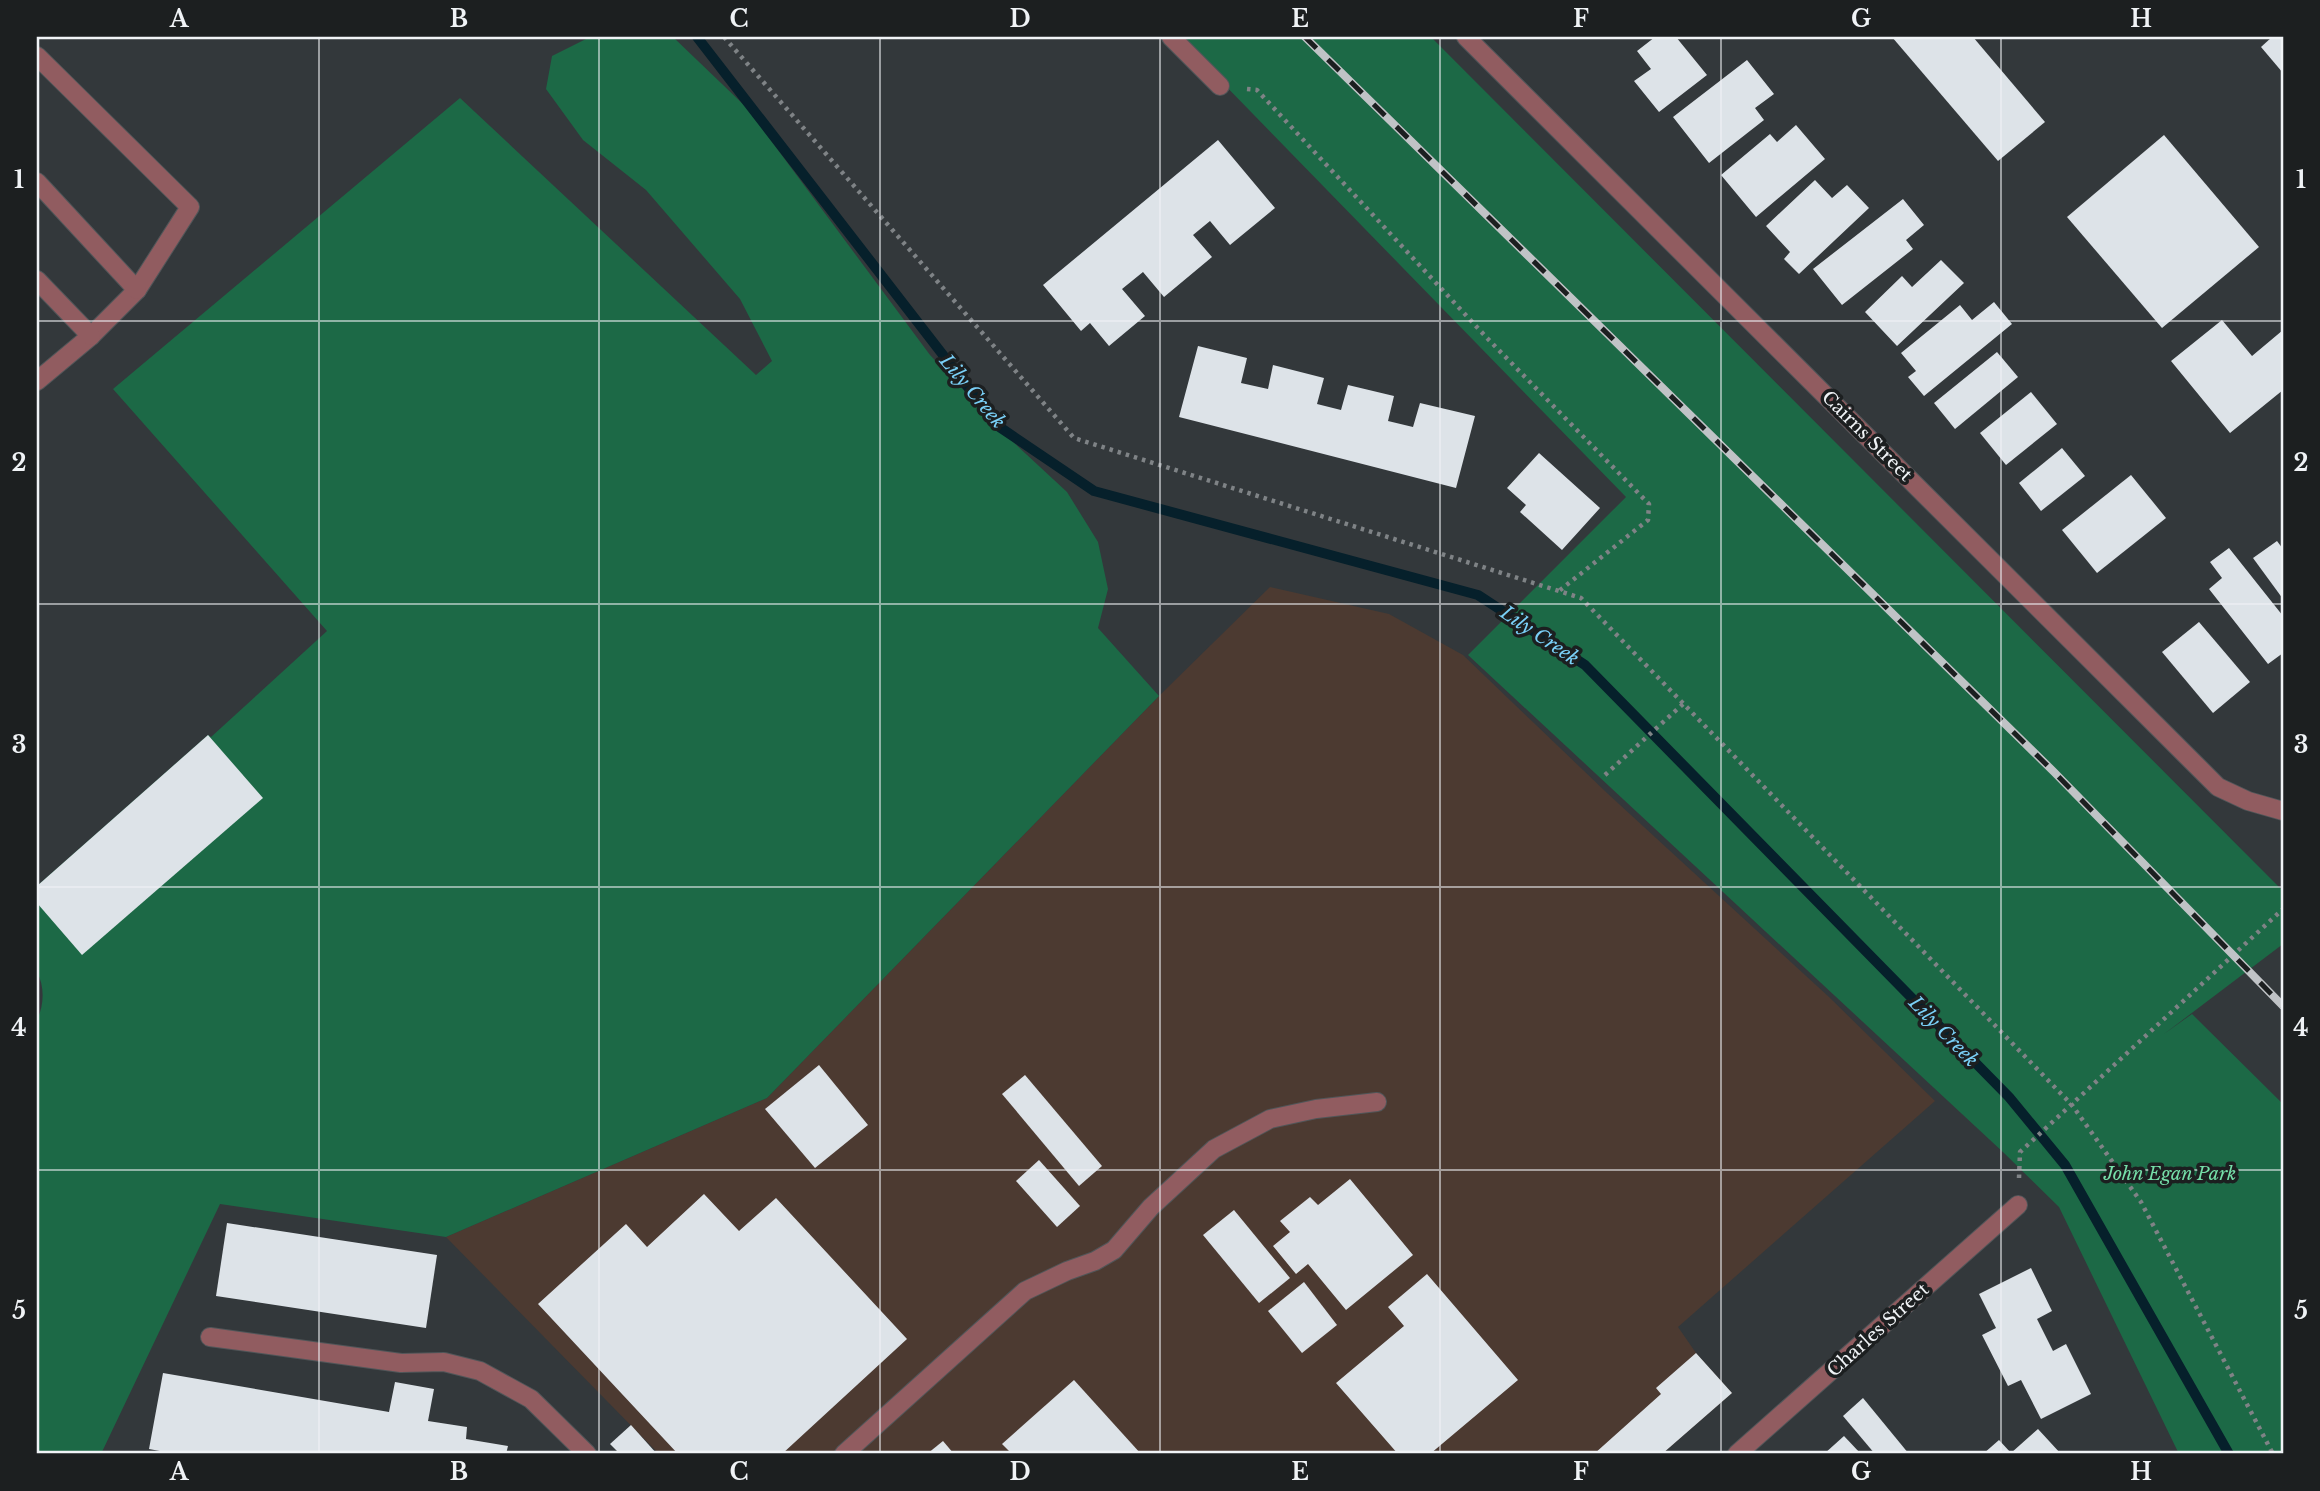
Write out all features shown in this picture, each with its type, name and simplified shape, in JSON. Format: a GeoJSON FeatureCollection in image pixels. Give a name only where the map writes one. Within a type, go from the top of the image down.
{"type":"FeatureCollection","features":[{"type":"Feature","properties":{"kind":"street"},"geometry":{"type":"LineString","coordinates":[[1171,37],[1220,86]]}},
{"type":"Feature","properties":{"kind":"street","name":"Cairns Street"},"geometry":{"type":"LineString","coordinates":[[1466,37],[2218,787],[2248,801],[2283,811]]}},
{"type":"Feature","properties":{"kind":"street"},"geometry":{"type":"LineString","coordinates":[[37,56],[190,207],[137,290],[90,336],[37,381]]}},
{"type":"Feature","properties":{"kind":"street"},"geometry":{"type":"LineString","coordinates":[[37,182],[137,290]]}},
{"type":"Feature","properties":{"kind":"street"},"geometry":{"type":"LineString","coordinates":[[37,280],[90,336]]}},
{"type":"Feature","properties":{"kind":"street"},"geometry":{"type":"LineString","coordinates":[[844,1454],[1025,1291],[1114,1250],[1151,1207],[1214,1149],[1270,1119],[1316,1109],[1377,1102]]}},
{"type":"Feature","properties":{"kind":"street","name":"Charles Street"},"geometry":{"type":"LineString","coordinates":[[1737,1454],[2018,1205]]}},
{"type":"Feature","properties":{"kind":"street"},"geometry":{"type":"LineString","coordinates":[[209,1337],[389,1362],[444,1362],[480,1371],[531,1399],[587,1454]]}},
{"type":"Feature","properties":{"kind":"path"},"geometry":{"type":"LineString","coordinates":[[724,37],[1074,438],[1581,598],[2072,1105],[2141,1202],[2273,1454]]}},
{"type":"Feature","properties":{"kind":"path"},"geometry":{"type":"LineString","coordinates":[[1220,86],[1257,90],[1488,339],[1649,504],[1648,520],[1559,591]]}},
{"type":"Feature","properties":{"kind":"path"},"geometry":{"type":"LineString","coordinates":[[1605,775],[1683,704]]}},
{"type":"Feature","properties":{"kind":"path"},"geometry":{"type":"LineString","coordinates":[[2020,1152],[2283,909]]}},
{"type":"Feature","properties":{"kind":"shaded area"},"geometry":{"type":"Polygon","coordinates":[[[1270,587],[1389,614],[1463,655],[1607,793],[1829,997],[1935,1101],[1678,1327],[1696,1353],[1732,1393],[1662,1454],[659,1454],[446,1237],[767,1098],[1159,696],[1270,587]]]}},
{"type":"Feature","properties":{"kind":"green space"},"geometry":{"type":"Polygon","coordinates":[[[590,37],[673,37],[746,107],[930,355],[1012,441],[1067,492],[1098,542],[1108,589],[1098,628],[1159,696],[767,1098],[446,1237],[220,1204],[101,1454],[37,1454],[37,1020],[43,996],[37,972],[37,886],[208,735],[211,737],[327,631],[113,389],[460,98],[756,375],[772,361],[740,299],[646,190],[583,140],[546,89],[552,56],[590,37]]]}},
{"type":"Feature","properties":{"kind":"green space","name":"John Egan Park"},"geometry":{"type":"Polygon","coordinates":[[[1178,37],[1431,37],[2283,891],[2283,944],[2164,1034],[2192,1014],[2283,1104],[2283,1454],[2179,1454],[2059,1207],[1468,655],[1626,497],[1178,37]]]}},
{"type":"Feature","properties":{"kind":"building"},"geometry":{"type":"Polygon","coordinates":[[[1655,37],[1676,37],[1707,75],[1659,112],[1634,81],[1651,69],[1637,51],[1655,37]]]}},
{"type":"Feature","properties":{"kind":"building"},"geometry":{"type":"Polygon","coordinates":[[[1892,37],[1973,37],[2045,122],[1998,161],[1892,37]]]}},
{"type":"Feature","properties":{"kind":"building"},"geometry":{"type":"Polygon","coordinates":[[[2272,37],[2283,37],[2283,73],[2261,47],[2272,37]]]}},
{"type":"Feature","properties":{"kind":"building"},"geometry":{"type":"Polygon","coordinates":[[[1747,60],[1774,94],[1755,108],[1764,120],[1709,163],[1673,117],[1747,60]]]}},
{"type":"Feature","properties":{"kind":"building"},"geometry":{"type":"Polygon","coordinates":[[[1796,125],[1825,159],[1756,217],[1721,175],[1770,134],[1777,142],[1796,125]]]}},
{"type":"Feature","properties":{"kind":"building"},"geometry":{"type":"Polygon","coordinates":[[[2164,135],[2259,247],[2162,328],[2067,217],[2164,135]]]}},
{"type":"Feature","properties":{"kind":"building"},"geometry":{"type":"Polygon","coordinates":[[[1218,140],[1275,208],[1230,245],[1210,221],[1193,235],[1212,257],[1164,297],[1143,272],[1122,289],[1145,316],[1109,346],[1090,323],[1081,331],[1043,285],[1218,140]]]}},
{"type":"Feature","properties":{"kind":"building"},"geometry":{"type":"Polygon","coordinates":[[[1815,180],[1832,198],[1847,185],[1869,208],[1799,274],[1784,259],[1790,252],[1766,226],[1815,180]]]}},
{"type":"Feature","properties":{"kind":"building"},"geometry":{"type":"Polygon","coordinates":[[[1903,199],[1924,225],[1906,240],[1913,249],[1842,305],[1813,269],[1903,199]]]}},
{"type":"Feature","properties":{"kind":"building"},"geometry":{"type":"Polygon","coordinates":[[[1941,260],[1964,283],[1897,346],[1865,312],[1902,276],[1912,287],[1941,260]]]}},
{"type":"Feature","properties":{"kind":"building"},"geometry":{"type":"Polygon","coordinates":[[[1994,302],[2012,324],[1924,396],[1908,377],[1916,371],[1901,353],[1960,305],[1972,320],[1994,302]]]}},
{"type":"Feature","properties":{"kind":"building"},"geometry":{"type":"Polygon","coordinates":[[[2222,320],[2252,356],[2283,330],[2283,390],[2230,433],[2171,361],[2222,320]]]}},
{"type":"Feature","properties":{"kind":"building"},"geometry":{"type":"Polygon","coordinates":[[[1198,346],[1247,358],[1241,383],[1268,389],[1273,365],[1324,378],[1317,404],[1341,410],[1348,385],[1394,396],[1388,421],[1413,427],[1420,403],[1475,416],[1456,488],[1179,417],[1198,346]]]}},
{"type":"Feature","properties":{"kind":"building"},"geometry":{"type":"Polygon","coordinates":[[[1997,352],[2018,377],[1955,429],[1934,403],[1997,352]]]}},
{"type":"Feature","properties":{"kind":"building"},"geometry":{"type":"Polygon","coordinates":[[[2031,392],[2057,424],[2006,465],[1980,433],[2031,392]]]}},
{"type":"Feature","properties":{"kind":"building"},"geometry":{"type":"Polygon","coordinates":[[[2062,448],[2085,476],[2041,511],[2019,483],[2062,448]]]}},
{"type":"Feature","properties":{"kind":"building"},"geometry":{"type":"Polygon","coordinates":[[[1539,453],[1600,508],[1562,550],[1520,512],[1526,505],[1507,488],[1539,453]]]}},
{"type":"Feature","properties":{"kind":"building"},"geometry":{"type":"Polygon","coordinates":[[[2131,475],[2166,518],[2097,573],[2062,530],[2131,475]]]}},
{"type":"Feature","properties":{"kind":"building"},"geometry":{"type":"Polygon","coordinates":[[[2277,541],[2283,549],[2283,599],[2253,558],[2277,541]]]}},
{"type":"Feature","properties":{"kind":"building"},"geometry":{"type":"Polygon","coordinates":[[[2229,548],[2283,616],[2283,653],[2268,664],[2209,589],[2222,578],[2210,562],[2229,548]]]}},
{"type":"Feature","properties":{"kind":"building"},"geometry":{"type":"Polygon","coordinates":[[[2199,622],[2250,682],[2213,713],[2162,652],[2199,622]]]}},
{"type":"Feature","properties":{"kind":"building"},"geometry":{"type":"Polygon","coordinates":[[[208,735],[263,798],[82,955],[37,903],[37,886],[208,735]]]}},
{"type":"Feature","properties":{"kind":"building"},"geometry":{"type":"Polygon","coordinates":[[[819,1065],[868,1125],[815,1168],[765,1109],[819,1065]]]}},
{"type":"Feature","properties":{"kind":"building"},"geometry":{"type":"Polygon","coordinates":[[[1025,1075],[1102,1166],[1079,1186],[1002,1094],[1025,1075]]]}},
{"type":"Feature","properties":{"kind":"building"},"geometry":{"type":"Polygon","coordinates":[[[1039,1160],[1080,1206],[1057,1227],[1016,1181],[1039,1160]]]}},
{"type":"Feature","properties":{"kind":"building"},"geometry":{"type":"Polygon","coordinates":[[[1350,1179],[1413,1255],[1346,1310],[1308,1264],[1296,1274],[1273,1246],[1290,1232],[1280,1221],[1310,1197],[1318,1205],[1350,1179]]]}},
{"type":"Feature","properties":{"kind":"building"},"geometry":{"type":"Polygon","coordinates":[[[704,1194],[739,1231],[776,1198],[907,1339],[782,1454],[678,1454],[538,1304],[626,1224],[647,1247],[704,1194]]]}},
{"type":"Feature","properties":{"kind":"building"},"geometry":{"type":"Polygon","coordinates":[[[1234,1210],[1290,1278],[1259,1303],[1203,1235],[1234,1210]]]}},
{"type":"Feature","properties":{"kind":"building"},"geometry":{"type":"Polygon","coordinates":[[[227,1223],[437,1255],[426,1328],[216,1296],[227,1223]]]}},
{"type":"Feature","properties":{"kind":"building"},"geometry":{"type":"Polygon","coordinates":[[[2031,1268],[2052,1311],[2037,1319],[2053,1351],[2066,1344],[2091,1394],[2041,1419],[2021,1380],[2008,1386],[1982,1335],[1996,1328],[1979,1294],[2031,1268]]]}},
{"type":"Feature","properties":{"kind":"building"},"geometry":{"type":"Polygon","coordinates":[[[1427,1274],[1518,1380],[1430,1454],[1398,1454],[1336,1383],[1404,1326],[1388,1307],[1427,1274]]]}},
{"type":"Feature","properties":{"kind":"building"},"geometry":{"type":"Polygon","coordinates":[[[1304,1282],[1337,1325],[1302,1353],[1268,1311],[1304,1282]]]}},
{"type":"Feature","properties":{"kind":"building"},"geometry":{"type":"Polygon","coordinates":[[[1696,1353],[1732,1393],[1662,1454],[1594,1454],[1661,1394],[1656,1388],[1696,1353]]]}},
{"type":"Feature","properties":{"kind":"building"},"geometry":{"type":"Polygon","coordinates":[[[163,1373],[389,1412],[395,1382],[434,1389],[428,1421],[467,1427],[466,1439],[508,1446],[506,1454],[176,1454],[149,1449],[163,1373]]]}},
{"type":"Feature","properties":{"kind":"building"},"geometry":{"type":"Polygon","coordinates":[[[1074,1380],[1141,1454],[1012,1454],[1002,1444],[1074,1380]]]}},
{"type":"Feature","properties":{"kind":"building"},"geometry":{"type":"Polygon","coordinates":[[[1863,1398],[1909,1454],[1875,1454],[1843,1416],[1863,1398]]]}},
{"type":"Feature","properties":{"kind":"building"},"geometry":{"type":"Polygon","coordinates":[[[631,1425],[657,1454],[620,1454],[610,1444],[631,1425]]]}},
{"type":"Feature","properties":{"kind":"building"},"geometry":{"type":"Polygon","coordinates":[[[2038,1429],[2061,1454],[1983,1454],[1999,1440],[2011,1453],[2038,1429]]]}},
{"type":"Feature","properties":{"kind":"building"},"geometry":{"type":"Polygon","coordinates":[[[1844,1436],[1861,1454],[1824,1454],[1844,1436]]]}},
{"type":"Feature","properties":{"kind":"building"},"geometry":{"type":"Polygon","coordinates":[[[943,1441],[954,1454],[927,1454],[943,1441]]]}},
{"type":"Feature","properties":{"kind":"waterway","name":"Lily Creek"},"geometry":{"type":"LineString","coordinates":[[697,37],[998,426],[1094,491],[1478,595],[1585,665],[2009,1097],[2065,1165],[2229,1454]]}},
{"type":"Feature","properties":{"kind":"railway"},"geometry":{"type":"LineString","coordinates":[[1305,37],[2054,772],[2283,1006]]}}]}
